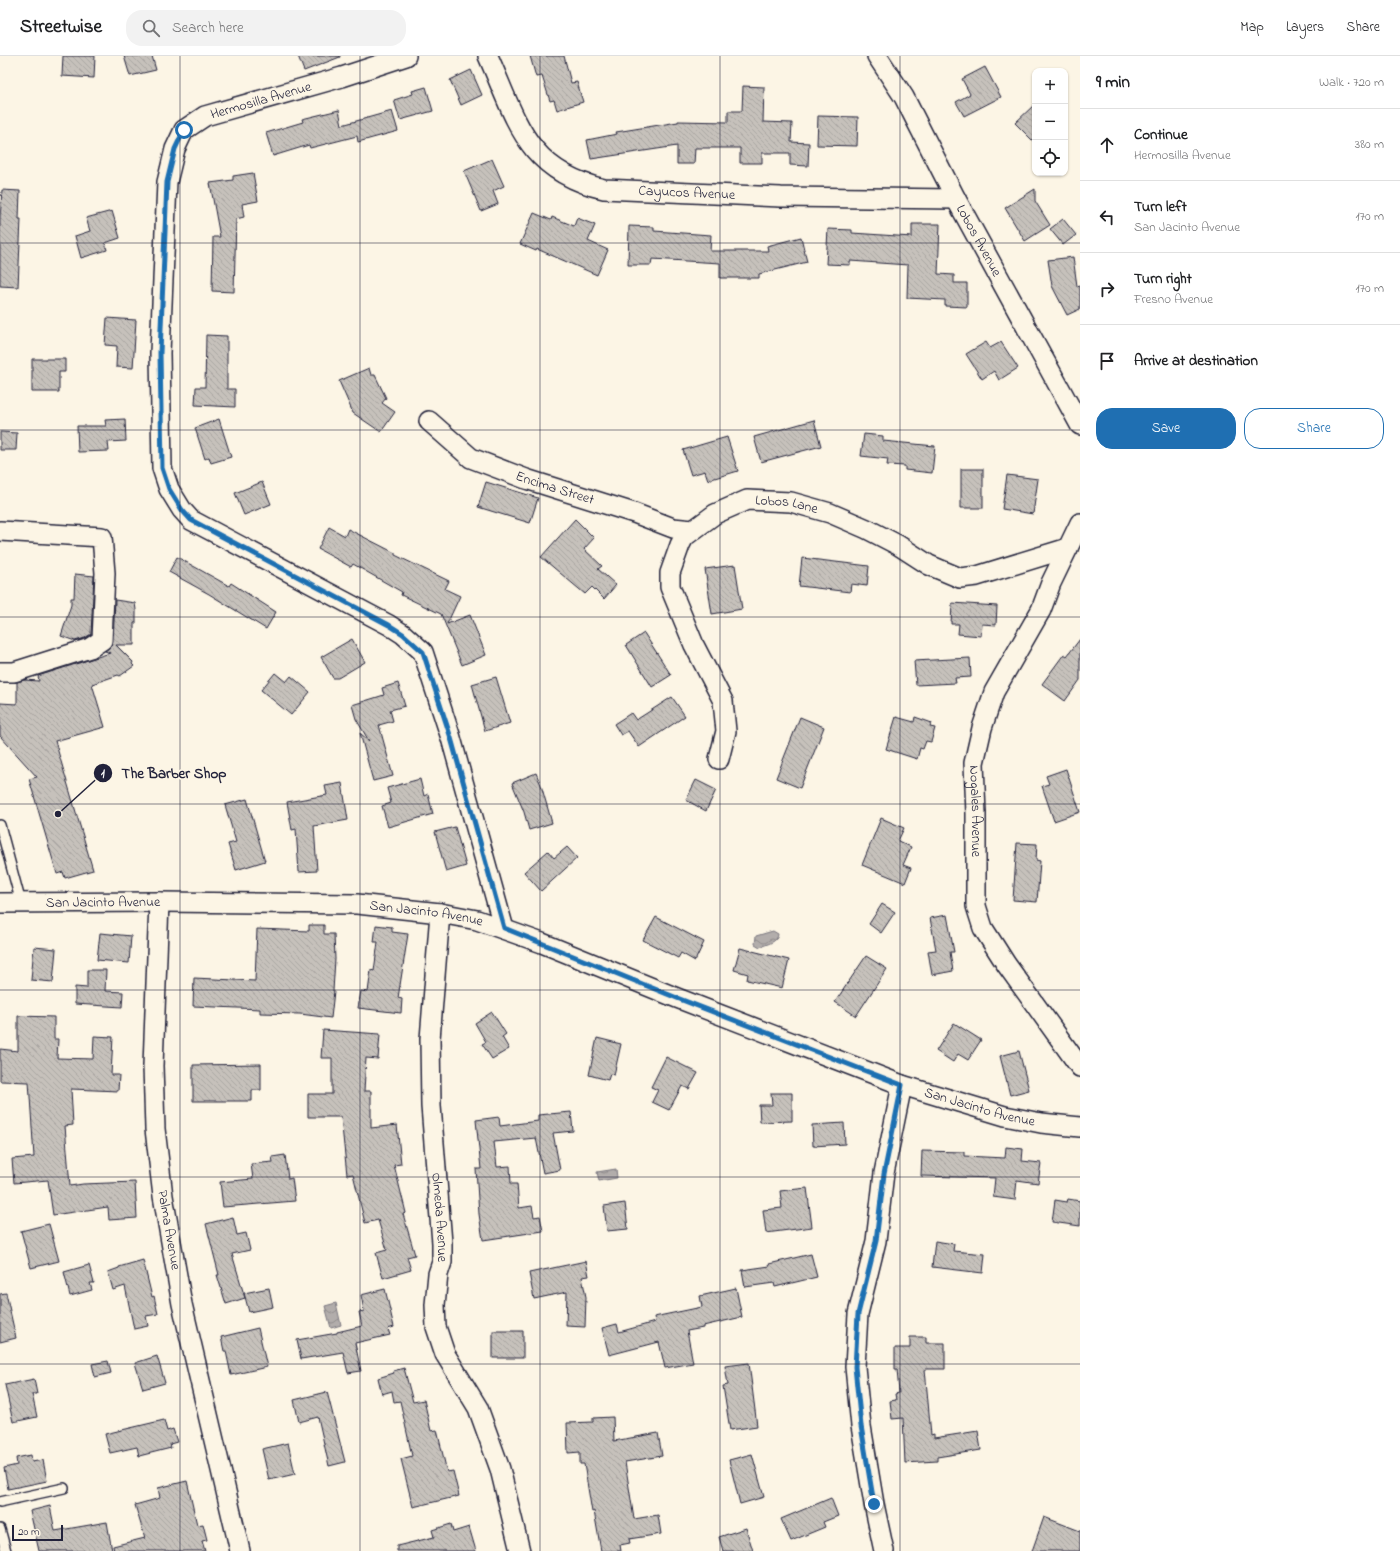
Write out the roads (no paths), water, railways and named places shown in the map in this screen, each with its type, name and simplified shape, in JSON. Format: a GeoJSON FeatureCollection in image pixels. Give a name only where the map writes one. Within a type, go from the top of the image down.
{"type":"FeatureCollection","features":[{"type":"Feature","properties":{"kind":"street","name":"Hermosilla Avenue"},"geometry":{"type":"LineString","coordinates":[[406,56],[342,77],[205,116],[184,130],[175,149],[167,182],[160,353],[162,468],[169,489],[182,510],[191,520],[389,625],[403,634],[423,652],[451,738],[504,928]]}},
{"type":"Feature","properties":{"kind":"street","name":"Cayucos Avenue"},"geometry":{"type":"LineString","coordinates":[[488,56],[525,138],[537,153],[551,166],[567,177],[585,184],[604,189],[781,197],[956,199]]}},
{"type":"Feature","properties":{"kind":"street","name":"Lobos Avenue"},"geometry":{"type":"LineString","coordinates":[[877,56],[904,97],[956,199],[1080,425]]}},
{"type":"Feature","properties":{"kind":"street","name":"Encima Street"},"geometry":{"type":"LineString","coordinates":[[429,421],[471,458],[526,480],[634,513],[674,528],[692,530]]}},
{"type":"Feature","properties":{"kind":"street","name":"Lobos Lane"},"geometry":{"type":"LineString","coordinates":[[719,760],[726,731],[723,701],[694,645],[670,587],[670,573],[684,538],[692,530],[716,514],[747,500],[791,502],[830,513],[867,529],[898,545],[929,565],[960,578],[977,576],[1068,548]]}},
{"type":"Feature","properties":{"kind":"street","name":"Nogales Avenue"},"geometry":{"type":"LineString","coordinates":[[1079,528],[1051,583],[1041,610],[994,692],[982,728],[974,763],[976,814],[976,906],[983,928],[1006,964],[1080,1067]]}},
{"type":"Feature","properties":{"kind":"street"},"geometry":{"type":"LineString","coordinates":[[0,531],[102,537],[105,573],[102,640],[90,648],[14,672],[0,672]]}},
{"type":"Feature","properties":{"kind":"street","name":"San Jacinto Avenue"},"geometry":{"type":"LineString","coordinates":[[0,903],[159,902],[357,904],[477,920],[504,928],[677,998],[902,1085],[1005,1116],[1041,1123],[1080,1127]]}},
{"type":"Feature","properties":{"kind":"street","name":"Palma Avenue"},"geometry":{"type":"LineString","coordinates":[[159,902],[153,1066],[155,1129],[163,1196],[182,1304],[240,1551]]}},
{"type":"Feature","properties":{"kind":"street","name":"Olmeda Avenue"},"geometry":{"type":"LineString","coordinates":[[440,914],[430,1039],[431,1106],[442,1243],[442,1262],[438,1274],[435,1305],[436,1327],[445,1354],[478,1408],[500,1469],[520,1551]]}},
{"type":"Feature","properties":{"kind":"street"},"geometry":{"type":"LineString","coordinates":[[884,1551],[874,1504],[862,1433],[855,1367],[858,1314],[876,1241],[884,1174],[902,1085]]}},
{"type":"Feature","properties":{"kind":"lane"},"geometry":{"type":"LineString","coordinates":[[0,825],[4,855],[21,903]]}},
{"type":"Feature","properties":{"kind":"lane"},"geometry":{"type":"LineString","coordinates":[[0,1502],[64,1488]]}},
{"type":"Feature","properties":{"kind":"lane"},"geometry":{"type":"LineString","coordinates":[[0,1529],[6,1551]]}},
{"type":"Feature","properties":{"kind":"water"},"geometry":{"type":"Polygon","coordinates":[[[773,931],[778,934],[778,937],[774,941],[760,947],[755,944],[756,936],[773,931]]]}},
{"type":"Feature","properties":{"kind":"water"},"geometry":{"type":"Polygon","coordinates":[[[616,1169],[617,1178],[599,1181],[597,1172],[616,1169]]]}},
{"type":"Feature","properties":{"kind":"water"},"geometry":{"type":"Polygon","coordinates":[[[336,1303],[341,1325],[331,1328],[325,1306],[336,1303]]]}},
{"type":"Feature","properties":{"kind":"place","name":"The Barber Shop"},"geometry":{"type":"Point","coordinates":[58,814]}}]}
